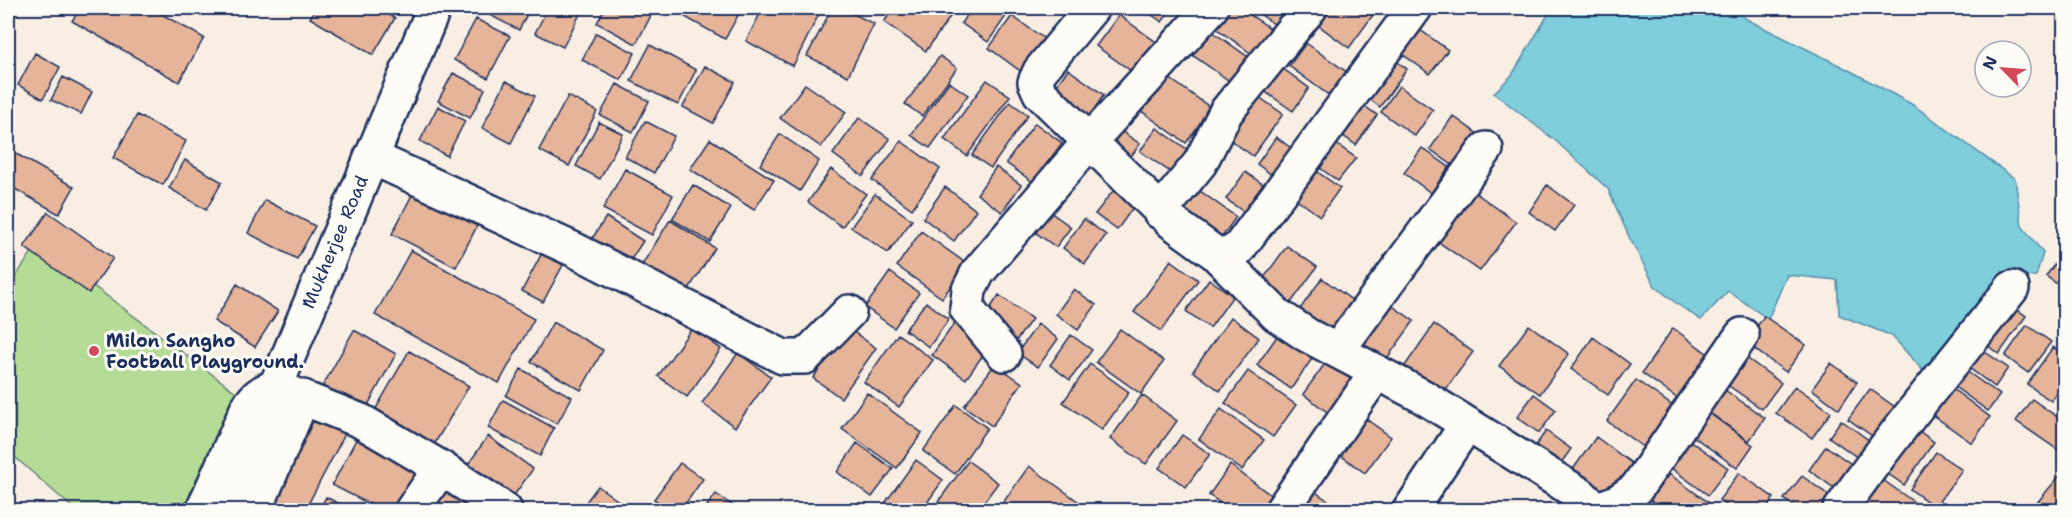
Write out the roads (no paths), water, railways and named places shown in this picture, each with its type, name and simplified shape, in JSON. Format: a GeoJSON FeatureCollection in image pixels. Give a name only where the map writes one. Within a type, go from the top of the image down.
{"type":"FeatureCollection","features":[{"type":"Feature","properties":{"kind":"street","name":"Mukherjee Road"},"geometry":{"type":"LineString","coordinates":[[224,510],[289,392],[371,157],[434,8]]}},
{"type":"Feature","properties":{"kind":"street"},"geometry":{"type":"LineString","coordinates":[[1092,8],[1040,71],[1035,82],[1040,93],[1160,212],[1216,254],[1277,315],[1308,335],[1422,396],[1581,495],[1595,510],[1617,502],[1636,489],[1742,335]]}},
{"type":"Feature","properties":{"kind":"street"},"geometry":{"type":"LineString","coordinates":[[1004,354],[967,309],[969,290],[978,272],[1090,141],[1211,8]]}},
{"type":"Feature","properties":{"kind":"street"},"geometry":{"type":"LineString","coordinates":[[1160,212],[1200,163],[1226,112],[1310,8]]}},
{"type":"Feature","properties":{"kind":"street"},"geometry":{"type":"LineString","coordinates":[[1216,254],[1228,255],[1239,248],[1415,8]]}},
{"type":"Feature","properties":{"kind":"street"},"geometry":{"type":"LineString","coordinates":[[1337,351],[1486,149]]}},
{"type":"Feature","properties":{"kind":"street"},"geometry":{"type":"LineString","coordinates":[[371,157],[575,250],[783,357],[805,357],[849,312]]}},
{"type":"Feature","properties":{"kind":"street"},"geometry":{"type":"LineString","coordinates":[[1840,510],[1878,455],[2012,288]]}},
{"type":"Feature","properties":{"kind":"street"},"geometry":{"type":"LineString","coordinates":[[1282,510],[1377,372]]}},
{"type":"Feature","properties":{"kind":"street"},"geometry":{"type":"LineString","coordinates":[[203,510],[247,410],[254,398],[262,391],[289,392],[362,421],[441,468],[505,510]]}},
{"type":"Feature","properties":{"kind":"street"},"geometry":{"type":"LineString","coordinates":[[255,510],[289,392]]}},
{"type":"Feature","properties":{"kind":"street"},"geometry":{"type":"LineString","coordinates":[[1410,510],[1467,424]]}},
{"type":"Feature","properties":{"kind":"street"},"geometry":{"type":"LineString","coordinates":[[412,510],[441,468]]}},
{"type":"Feature","properties":{"kind":"water"},"geometry":{"type":"Polygon","coordinates":[[[1552,8],[1732,8],[1748,20],[1913,105],[2015,179],[2022,226],[2043,253],[2036,276],[2014,276],[1935,384],[1892,336],[1839,315],[1837,280],[1787,275],[1768,319],[1728,291],[1701,320],[1655,286],[1629,237],[1608,189],[1557,142],[1494,93],[1512,75],[1552,8]]]}},
{"type":"Feature","properties":{"kind":"place","name":"Milon Sangho Football Playground."},"geometry":{"type":"Point","coordinates":[94,351]}}]}
